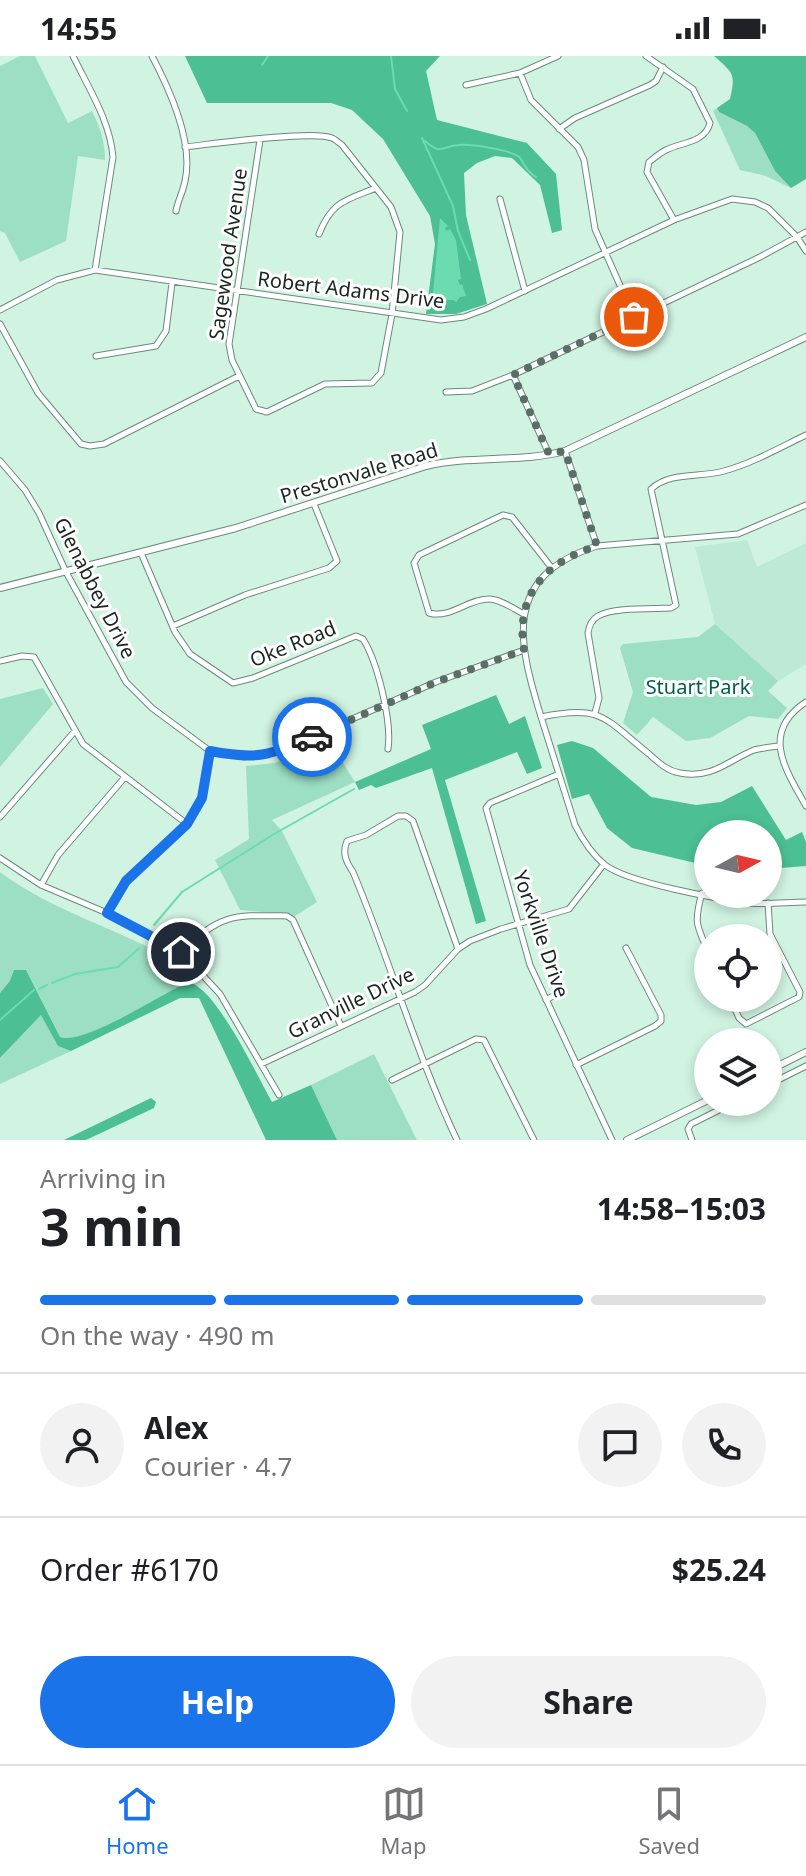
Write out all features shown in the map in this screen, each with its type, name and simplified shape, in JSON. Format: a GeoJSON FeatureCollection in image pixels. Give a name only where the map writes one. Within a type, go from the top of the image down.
{"type":"FeatureCollection","features":[{"type":"Feature","properties":{"kind":"street"},"geometry":{"type":"LineString","coordinates":[[73,56],[106,123],[113,157],[95,270]]}},
{"type":"Feature","properties":{"kind":"street"},"geometry":{"type":"LineString","coordinates":[[152,56],[176,109],[185,147],[185,181],[176,211]]}},
{"type":"Feature","properties":{"kind":"street"},"geometry":{"type":"LineString","coordinates":[[466,85],[520,73],[558,56]]}},
{"type":"Feature","properties":{"kind":"street"},"geometry":{"type":"LineString","coordinates":[[646,56],[693,89],[710,123],[708,132],[701,138],[667,150],[649,162],[647,172],[674,220]]}},
{"type":"Feature","properties":{"kind":"street"},"geometry":{"type":"LineString","coordinates":[[559,129],[575,118],[650,85],[656,81],[663,67]]}},
{"type":"Feature","properties":{"kind":"street"},"geometry":{"type":"LineString","coordinates":[[520,73],[531,100],[578,147],[584,160],[595,229],[634,317]]}},
{"type":"Feature","properties":{"kind":"street"},"geometry":{"type":"LineString","coordinates":[[185,147],[320,136],[333,138],[342,145],[391,207],[400,232],[392,314]]}},
{"type":"Feature","properties":{"kind":"street","name":"Sagewood Avenue"},"geometry":{"type":"LineString","coordinates":[[260,140],[229,344],[232,360],[256,409],[267,412],[325,384],[372,383],[381,373],[392,314]]}},
{"type":"Feature","properties":{"kind":"street"},"geometry":{"type":"LineString","coordinates":[[319,234],[326,215],[337,204],[376,188]]}},
{"type":"Feature","properties":{"kind":"street"},"geometry":{"type":"LineString","coordinates":[[500,199],[525,291]]}},
{"type":"Feature","properties":{"kind":"street","name":"Robert Adams Drive"},"geometry":{"type":"LineString","coordinates":[[0,310],[57,280],[95,270],[392,314],[441,320],[464,317],[674,220],[732,199],[755,202],[768,208],[797,237],[806,251]]}},
{"type":"Feature","properties":{"kind":"street"},"geometry":{"type":"LineString","coordinates":[[446,392],[472,391],[513,375],[806,232]]}},
{"type":"Feature","properties":{"kind":"street"},"geometry":{"type":"LineString","coordinates":[[96,356],[156,346],[166,331],[172,283]]}},
{"type":"Feature","properties":{"kind":"street"},"geometry":{"type":"LineString","coordinates":[[0,324],[38,393],[81,444],[90,446],[104,444],[239,376]]}},
{"type":"Feature","properties":{"kind":"street","name":"Prestonvale Road"},"geometry":{"type":"LineString","coordinates":[[0,588],[141,553],[314,504],[440,462],[565,451],[806,337]]}},
{"type":"Feature","properties":{"kind":"street"},"geometry":{"type":"LineString","coordinates":[[513,375],[549,454]]}},
{"type":"Feature","properties":{"kind":"street"},"geometry":{"type":"LineString","coordinates":[[595,713],[599,698],[588,633],[590,623],[598,616],[613,612],[671,608],[676,605],[651,489],[669,478],[721,472],[755,460],[806,435]]}},
{"type":"Feature","properties":{"kind":"street"},"geometry":{"type":"LineString","coordinates":[[565,451],[597,546]]}},
{"type":"Feature","properties":{"kind":"street","name":"Glenabbey Drive"},"geometry":{"type":"LineString","coordinates":[[0,461],[25,490],[39,513],[66,572],[126,682],[152,708],[210,751],[244,757],[282,750],[436,682],[524,650]]}},
{"type":"Feature","properties":{"kind":"street"},"geometry":{"type":"LineString","coordinates":[[173,626],[245,595],[329,568],[337,561],[314,504]]}},
{"type":"Feature","properties":{"kind":"street"},"geometry":{"type":"LineString","coordinates":[[694,891],[644,882],[621,874],[604,864],[582,839],[541,717],[524,650],[524,614],[534,588],[551,567],[578,552],[597,546],[745,532],[806,505]]}},
{"type":"Feature","properties":{"kind":"street"},"geometry":{"type":"LineString","coordinates":[[524,614],[493,599],[476,600],[438,615],[429,613],[414,563],[419,555],[503,515],[512,517],[551,567]]}},
{"type":"Feature","properties":{"kind":"street","name":"Oke Road"},"geometry":{"type":"LineString","coordinates":[[141,553],[173,626],[190,654],[233,683],[253,678],[356,636],[367,645],[386,705]]}},
{"type":"Feature","properties":{"kind":"street"},"geometry":{"type":"LineString","coordinates":[[0,661],[34,657],[83,744],[187,824]]}},
{"type":"Feature","properties":{"kind":"street"},"geometry":{"type":"LineString","coordinates":[[806,702],[788,718],[781,731],[779,746],[789,775],[806,806]]}},
{"type":"Feature","properties":{"kind":"street"},"geometry":{"type":"LineString","coordinates":[[386,705],[390,732],[388,749]]}},
{"type":"Feature","properties":{"kind":"street"},"geometry":{"type":"LineString","coordinates":[[541,717],[570,711],[595,713],[610,720],[665,768],[684,774],[722,769],[755,750],[779,746]]}},
{"type":"Feature","properties":{"kind":"street"},"geometry":{"type":"LineString","coordinates":[[0,817],[75,731]]}},
{"type":"Feature","properties":{"kind":"street"},"geometry":{"type":"LineString","coordinates":[[107,913],[126,881],[187,824],[202,798],[210,751]]}},
{"type":"Feature","properties":{"kind":"street","name":"Yorkville Drive"},"geometry":{"type":"LineString","coordinates":[[559,774],[490,803],[486,808],[517,924],[546,1000],[612,1140]]}},
{"type":"Feature","properties":{"kind":"street"},"geometry":{"type":"LineString","coordinates":[[41,885],[58,855],[125,777]]}},
{"type":"Feature","properties":{"kind":"street"},"geometry":{"type":"LineString","coordinates":[[457,1140],[400,998],[380,936],[346,862],[344,849],[347,841],[366,835],[398,816],[406,816],[413,821],[458,949]]}},
{"type":"Feature","properties":{"kind":"street"},"geometry":{"type":"LineString","coordinates":[[0,858],[41,885],[107,913],[181,952],[220,994],[279,1095]]}},
{"type":"Feature","properties":{"kind":"street","name":"Granville Drive"},"geometry":{"type":"LineString","coordinates":[[261,1064],[425,985],[458,949],[470,941],[569,909],[604,864]]}},
{"type":"Feature","properties":{"kind":"street"},"geometry":{"type":"LineString","coordinates":[[782,903],[806,902]]}},
{"type":"Feature","properties":{"kind":"street"},"geometry":{"type":"LineString","coordinates":[[181,952],[201,933],[223,919],[243,915],[287,916],[293,920],[341,1026]]}},
{"type":"Feature","properties":{"kind":"street"},"geometry":{"type":"LineString","coordinates":[[576,1065],[661,1021],[661,1015],[626,948]]}},
{"type":"Feature","properties":{"kind":"street"},"geometry":{"type":"LineString","coordinates":[[782,957],[800,992],[799,997],[782,1006]]}},
{"type":"Feature","properties":{"kind":"street"},"geometry":{"type":"LineString","coordinates":[[546,1000],[558,993]]}},
{"type":"Feature","properties":{"kind":"street"},"geometry":{"type":"LineString","coordinates":[[736,1012],[746,1024],[770,1012]]}},
{"type":"Feature","properties":{"kind":"street"},"geometry":{"type":"LineString","coordinates":[[392,1080],[476,1039],[484,1040],[534,1140]]}},
{"type":"Feature","properties":{"kind":"street"},"geometry":{"type":"LineString","coordinates":[[782,1064],[806,1052]]}},
{"type":"Feature","properties":{"kind":"street"},"geometry":{"type":"LineString","coordinates":[[782,1078],[806,1066]]}},
{"type":"Feature","properties":{"kind":"street"},"geometry":{"type":"LineString","coordinates":[[627,1140],[694,1107]]}},
{"type":"Feature","properties":{"kind":"street"},"geometry":{"type":"LineString","coordinates":[[692,1140],[688,1129],[691,1124],[707,1116]]}},
{"type":"Feature","properties":{"kind":"shaded area"},"geometry":{"type":"Polygon","coordinates":[[[185,56],[440,56],[426,71],[437,120],[527,143],[556,174],[562,230],[552,233],[540,185],[512,158],[495,156],[477,163],[464,173],[466,215],[487,304],[456,314],[426,314],[435,244],[430,216],[383,139],[352,110],[331,103],[207,103],[185,56]]]}},
{"type":"Feature","properties":{"kind":"shaded area"},"geometry":{"type":"Polygon","coordinates":[[[714,56],[806,56],[806,179],[791,188],[775,171],[755,133],[719,112],[717,108],[730,99],[733,78],[714,56]]]}},
{"type":"Feature","properties":{"kind":"shaded area"},"geometry":{"type":"Polygon","coordinates":[[[440,218],[448,226],[446,231],[450,229],[456,240],[461,279],[458,280],[466,296],[456,302],[436,300],[433,293],[440,218]]]}},
{"type":"Feature","properties":{"kind":"shaded area"},"geometry":{"type":"Polygon","coordinates":[[[747,540],[757,567],[806,543],[806,664],[778,681],[715,624],[695,547],[747,540]]]}},
{"type":"Feature","properties":{"kind":"shaded area"},"geometry":{"type":"Polygon","coordinates":[[[496,695],[509,724],[525,716],[542,768],[527,774],[517,752],[445,780],[486,921],[476,924],[432,768],[376,788],[371,785],[359,790],[355,782],[431,749],[422,725],[496,695]]]}},
{"type":"Feature","properties":{"kind":"shaded area"},"geometry":{"type":"Polygon","coordinates":[[[572,741],[593,748],[651,797],[696,805],[721,802],[752,786],[773,820],[694,820],[694,863],[632,848],[607,828],[589,794],[572,799],[557,745],[572,741]]]}},
{"type":"Feature","properties":{"kind":"shaded area"},"geometry":{"type":"Polygon","coordinates":[[[802,832],[806,842],[806,866],[782,868],[782,834],[786,840],[802,832]]]}},
{"type":"Feature","properties":{"kind":"shaded area"},"geometry":{"type":"Polygon","coordinates":[[[14,970],[26,970],[60,1037],[71,1038],[101,1028],[178,987],[192,983],[214,1003],[225,1019],[272,1102],[311,1085],[337,1140],[266,1140],[199,998],[180,998],[71,1051],[58,1046],[41,1015],[0,1058],[0,993],[14,970]]]}},
{"type":"Feature","properties":{"kind":"shaded area"},"geometry":{"type":"Polygon","coordinates":[[[151,1098],[156,1102],[154,1108],[86,1140],[64,1140],[151,1098]]]}},
{"type":"Feature","properties":{"kind":"green space"},"geometry":{"type":"Polygon","coordinates":[[[20,56],[35,56],[68,123],[92,111],[102,134],[105,160],[78,156],[66,241],[20,262],[5,233],[0,231],[0,66],[20,56]]]}},
{"type":"Feature","properties":{"kind":"green space"},"geometry":{"type":"Polygon","coordinates":[[[717,108],[755,133],[775,171],[791,188],[766,176],[740,170],[713,111],[717,108]]]}},
{"type":"Feature","properties":{"kind":"green space","name":"Stuart Park"},"geometry":{"type":"Polygon","coordinates":[[[715,624],[778,681],[768,691],[787,708],[778,719],[749,716],[710,738],[686,741],[653,717],[637,735],[623,723],[633,692],[620,648],[623,644],[698,637],[715,624]]]}},
{"type":"Feature","properties":{"kind":"green space"},"geometry":{"type":"Polygon","coordinates":[[[43,688],[53,704],[0,767],[0,699],[43,688]]]}},
{"type":"Feature","properties":{"kind":"green space"},"geometry":{"type":"Polygon","coordinates":[[[328,739],[355,782],[272,820],[282,831],[317,902],[292,918],[276,913],[240,910],[215,860],[249,839],[246,766],[275,763],[328,739]]]}},
{"type":"Feature","properties":{"kind":"green space"},"geometry":{"type":"Polygon","coordinates":[[[0,872],[42,898],[176,962],[181,966],[182,976],[178,987],[102,1028],[71,1038],[60,1037],[26,970],[0,993],[0,872]]]}},
{"type":"Feature","properties":{"kind":"green space"},"geometry":{"type":"Polygon","coordinates":[[[42,1014],[58,1046],[71,1051],[0,1084],[0,1058],[42,1014]]]}},
{"type":"Feature","properties":{"kind":"green space"},"geometry":{"type":"Polygon","coordinates":[[[374,1054],[417,1140],[337,1140],[311,1085],[374,1054]]]}},
{"type":"Feature","properties":{"kind":"waterway"},"geometry":{"type":"LineString","coordinates":[[262,65],[268,56]]}},
{"type":"Feature","properties":{"kind":"waterway"},"geometry":{"type":"LineString","coordinates":[[391,56],[395,89],[407,111]]}},
{"type":"Feature","properties":{"kind":"waterway"},"geometry":{"type":"LineString","coordinates":[[422,138],[453,206],[458,231],[470,260]]}},
{"type":"Feature","properties":{"kind":"waterway"},"geometry":{"type":"LineString","coordinates":[[425,141],[438,149],[465,145],[509,152],[520,158],[536,177]]}},
{"type":"Feature","properties":{"kind":"waterway"},"geometry":{"type":"LineString","coordinates":[[154,925],[182,892],[274,834],[354,789]]}},
{"type":"Feature","properties":{"kind":"waterway"},"geometry":{"type":"LineString","coordinates":[[52,983],[75,974],[118,967],[139,948]]}},
{"type":"Feature","properties":{"kind":"waterway"},"geometry":{"type":"LineString","coordinates":[[39,989],[47,985]]}},
{"type":"Feature","properties":{"kind":"waterway"},"geometry":{"type":"LineString","coordinates":[[0,1020],[34,990]]}},
{"type":"Feature","properties":{"kind":"way so far"},"geometry":{"type":"LineString","coordinates":[[312,737],[436,682],[524,650],[524,614],[534,588],[551,567],[578,552],[597,546],[565,451],[549,454],[513,375],[634,317]]}},
{"type":"Feature","properties":{"kind":"route"},"geometry":{"type":"LineString","coordinates":[[181,952],[107,913],[126,881],[187,824],[202,798],[210,751],[244,757],[262,756],[312,737]]}}]}
